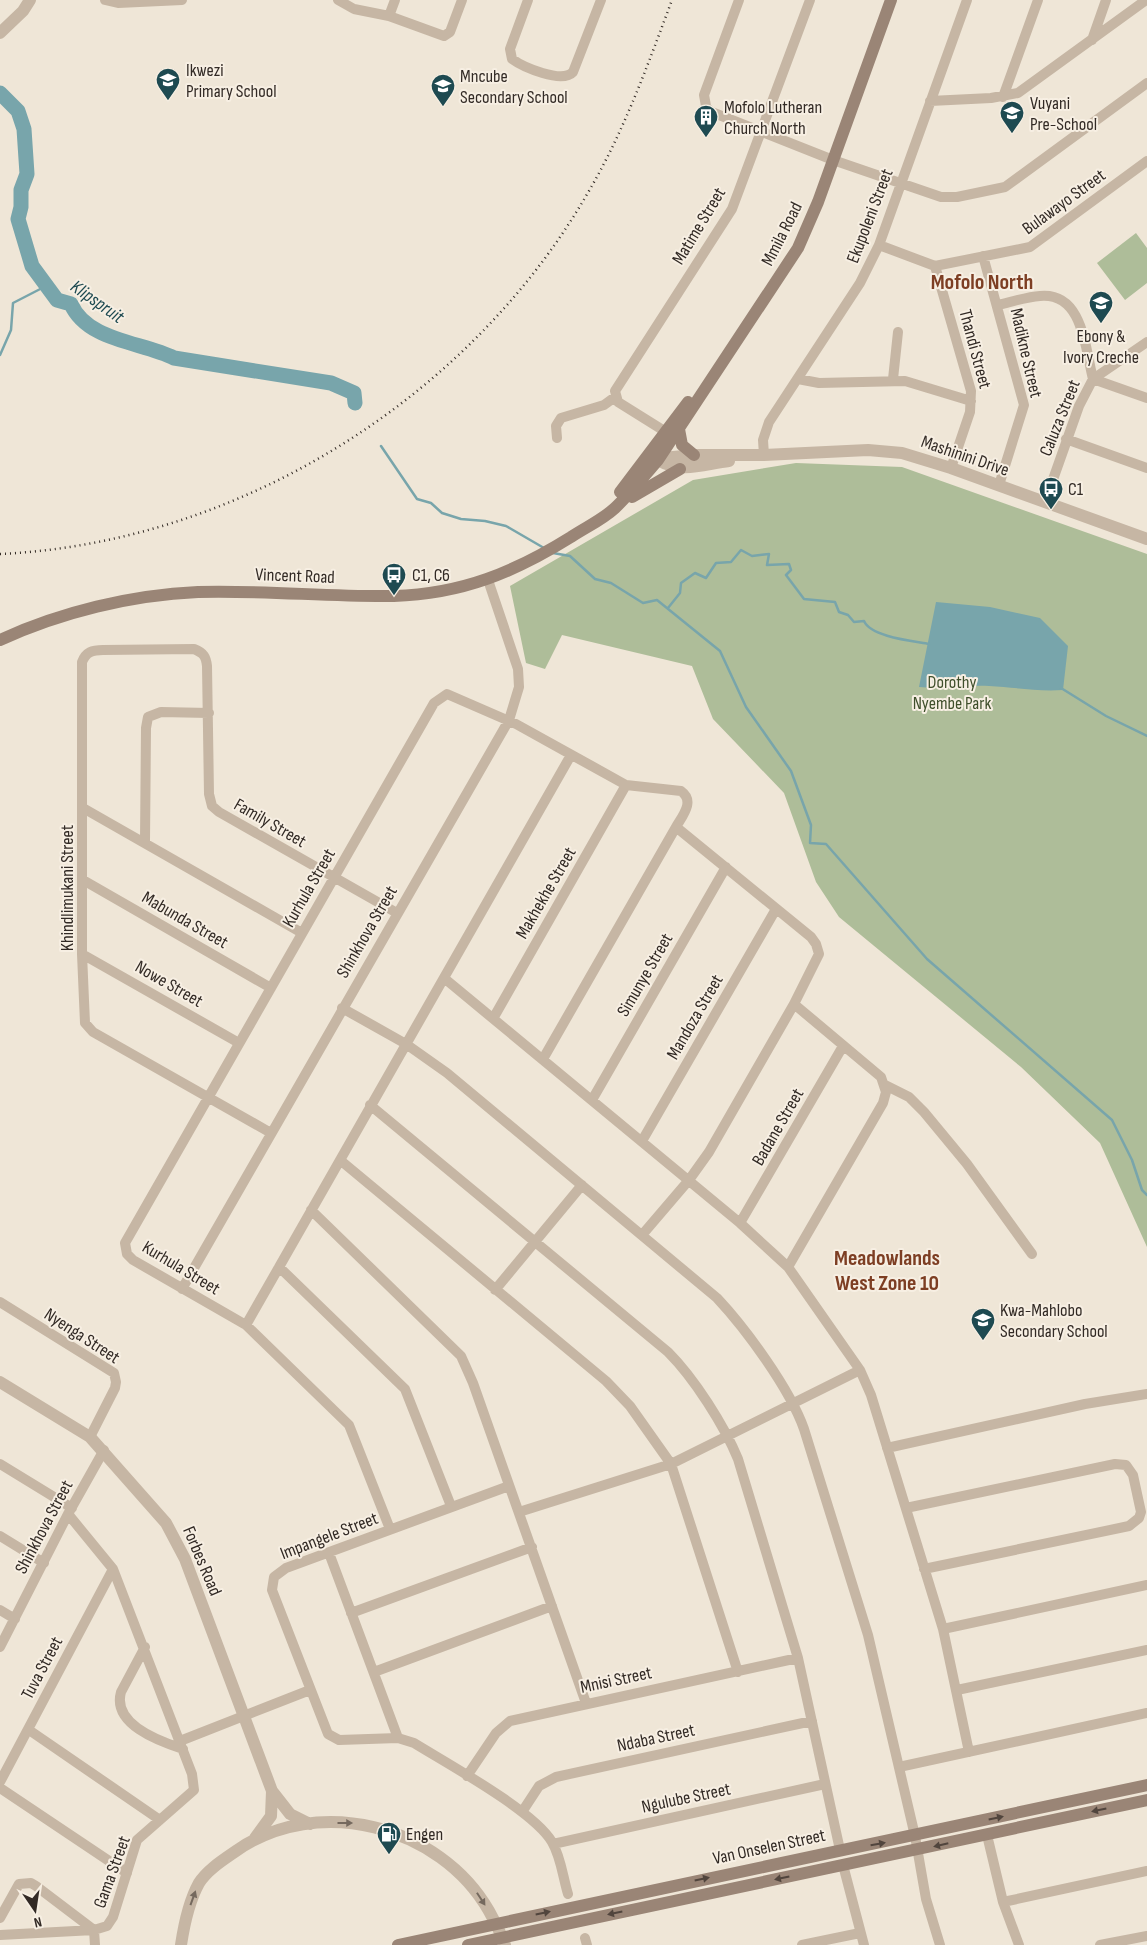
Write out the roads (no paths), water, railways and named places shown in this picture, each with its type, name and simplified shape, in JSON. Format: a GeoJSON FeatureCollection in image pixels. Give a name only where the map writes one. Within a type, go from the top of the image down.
{"type":"FeatureCollection","features":[{"type":"Feature","properties":{"kind":"main road","name":"Mmila Road"},"geometry":{"type":"LineString","coordinates":[[655,446],[798,248],[884,0]]}},
{"type":"Feature","properties":{"kind":"main road","name":"Mmila Road"},"geometry":{"type":"LineString","coordinates":[[830,158],[891,0]]}},
{"type":"Feature","properties":{"kind":"main road","name":"Mmila Road"},"geometry":{"type":"LineString","coordinates":[[658,460],[767,291]]}},
{"type":"Feature","properties":{"kind":"main road"},"geometry":{"type":"LineString","coordinates":[[679,429],[684,448],[694,455]]}},
{"type":"Feature","properties":{"kind":"main road","name":"Vincent Road"},"geometry":{"type":"LineString","coordinates":[[0,640],[74,613],[156,596],[225,592],[395,596],[449,590],[488,580],[524,565],[581,530],[616,501],[655,446]]}},
{"type":"Feature","properties":{"kind":"main road"},"geometry":{"type":"LineString","coordinates":[[616,501],[680,469]]}},
{"type":"Feature","properties":{"kind":"main road","name":"Van Onselen Street"},"geometry":{"type":"LineString","coordinates":[[398,1945],[1147,1785]]}},
{"type":"Feature","properties":{"kind":"main road","name":"Van Onselen Street"},"geometry":{"type":"LineString","coordinates":[[468,1945],[503,1941],[1147,1800]]}},
{"type":"Feature","properties":{"kind":"street"},"geometry":{"type":"LineString","coordinates":[[0,33],[23,11],[30,0]]}},
{"type":"Feature","properties":{"kind":"street"},"geometry":{"type":"LineString","coordinates":[[105,0],[182,0]]}},
{"type":"Feature","properties":{"kind":"street"},"geometry":{"type":"LineString","coordinates":[[338,0],[354,8],[389,16],[444,36],[450,32],[462,0]]}},
{"type":"Feature","properties":{"kind":"street"},"geometry":{"type":"LineString","coordinates":[[389,16],[395,0]]}},
{"type":"Feature","properties":{"kind":"street"},"geometry":{"type":"LineString","coordinates":[[528,0],[510,49],[512,59],[556,77],[570,75],[601,0]]}},
{"type":"Feature","properties":{"kind":"street"},"geometry":{"type":"LineString","coordinates":[[739,0],[704,95],[706,106],[710,111],[761,133],[934,196],[949,198],[1005,187],[1147,83]]}},
{"type":"Feature","properties":{"kind":"street","name":"Matime Street"},"geometry":{"type":"LineString","coordinates":[[615,397],[618,384],[732,209],[810,0]]}},
{"type":"Feature","properties":{"kind":"street","name":"Ekupoleni Street"},"geometry":{"type":"LineString","coordinates":[[764,455],[763,440],[766,430],[860,284],[880,245],[967,0]]}},
{"type":"Feature","properties":{"kind":"street"},"geometry":{"type":"LineString","coordinates":[[1003,97],[1038,0]]}},
{"type":"Feature","properties":{"kind":"street"},"geometry":{"type":"LineString","coordinates":[[1092,40],[1106,0]]}},
{"type":"Feature","properties":{"kind":"street"},"geometry":{"type":"LineString","coordinates":[[930,102],[1003,97],[1023,90],[1146,0]]}},
{"type":"Feature","properties":{"kind":"street","name":"Bulawayo Street"},"geometry":{"type":"LineString","coordinates":[[935,266],[1024,249],[1037,244],[1147,161]]}},
{"type":"Feature","properties":{"kind":"street"},"geometry":{"type":"LineString","coordinates":[[880,245],[935,266]]}},
{"type":"Feature","properties":{"kind":"street","name":"Madikne Street"},"geometry":{"type":"LineString","coordinates":[[983,256],[1024,404],[999,485]]}},
{"type":"Feature","properties":{"kind":"street","name":"Thandi Street"},"geometry":{"type":"LineString","coordinates":[[935,266],[971,391],[971,401],[951,468]]}},
{"type":"Feature","properties":{"kind":"street"},"geometry":{"type":"LineString","coordinates":[[998,305],[1040,296],[1050,296],[1065,301],[1077,316],[1093,378],[1147,398]]}},
{"type":"Feature","properties":{"kind":"street"},"geometry":{"type":"LineString","coordinates":[[893,379],[898,332]]}},
{"type":"Feature","properties":{"kind":"street","name":"Caluza Street"},"geometry":{"type":"LineString","coordinates":[[1045,502],[1066,439],[1093,378],[1147,342]]}},
{"type":"Feature","properties":{"kind":"street"},"geometry":{"type":"LineString","coordinates":[[798,378],[819,383],[893,379],[917,384],[971,401]]}},
{"type":"Feature","properties":{"kind":"street"},"geometry":{"type":"LineString","coordinates":[[557,438],[556,426],[560,418],[604,406],[615,397],[618,402],[666,432]]}},
{"type":"Feature","properties":{"kind":"street"},"geometry":{"type":"LineString","coordinates":[[1066,439],[1147,468]]}},
{"type":"Feature","properties":{"kind":"street"},"geometry":{"type":"LineString","coordinates":[[655,446],[658,460],[680,469]]}},
{"type":"Feature","properties":{"kind":"street","name":"Mashinini Drive"},"geometry":{"type":"LineString","coordinates":[[616,501],[648,465],[658,460],[694,455],[764,455],[848,450],[887,451],[922,458],[1147,539]]}},
{"type":"Feature","properties":{"kind":"street","name":"Mashinini Drive"},"geometry":{"type":"LineString","coordinates":[[680,469],[764,455]]}},
{"type":"Feature","properties":{"kind":"street","name":"Shinkhova Street"},"geometry":{"type":"LineString","coordinates":[[182,1289],[509,720],[518,694],[518,669],[488,580]]}},
{"type":"Feature","properties":{"kind":"street","name":"Khindlimukani Street"},"geometry":{"type":"LineString","coordinates":[[202,653],[194,650],[93,650],[84,657],[82,662],[82,954],[84,1018],[88,1028],[271,1133]]}},
{"type":"Feature","properties":{"kind":"street","name":"Family Street"},"geometry":{"type":"LineString","coordinates":[[202,653],[208,666],[209,794],[212,806],[219,812],[397,913]]}},
{"type":"Feature","properties":{"kind":"street","name":"Kurhula Street"},"geometry":{"type":"LineString","coordinates":[[390,1529],[349,1425],[246,1326],[133,1260],[127,1254],[125,1243],[438,699],[448,694],[490,714],[509,720],[626,785],[684,793],[688,805],[543,1059]]}},
{"type":"Feature","properties":{"kind":"street"},"geometry":{"type":"LineString","coordinates":[[145,841],[146,728],[148,718],[161,712],[208,713]]}},
{"type":"Feature","properties":{"kind":"street"},"geometry":{"type":"LineString","coordinates":[[246,1326],[370,1105],[571,755]]}},
{"type":"Feature","properties":{"kind":"street","name":"Makhekhe Street"},"geometry":{"type":"LineString","coordinates":[[494,1018],[626,785]]}},
{"type":"Feature","properties":{"kind":"street"},"geometry":{"type":"LineString","coordinates":[[83,808],[145,841],[302,933]]}},
{"type":"Feature","properties":{"kind":"street"},"geometry":{"type":"LineString","coordinates":[[642,1235],[689,1180],[709,1152],[818,960],[818,949],[811,937],[676,827]]}},
{"type":"Feature","properties":{"kind":"street","name":"Simunye Street"},"geometry":{"type":"LineString","coordinates":[[592,1100],[726,867]]}},
{"type":"Feature","properties":{"kind":"street","name":"Mabunda Street"},"geometry":{"type":"LineString","coordinates":[[83,880],[271,988]]}},
{"type":"Feature","properties":{"kind":"street","name":"Mandoza Street"},"geometry":{"type":"LineString","coordinates":[[642,1141],[776,909]]}},
{"type":"Feature","properties":{"kind":"street","name":"Nowe Street"},"geometry":{"type":"LineString","coordinates":[[82,954],[239,1043]]}},
{"type":"Feature","properties":{"kind":"street"},"geometry":{"type":"LineString","coordinates":[[444,978],[689,1180],[788,1267],[860,1370],[871,1395],[943,1629],[970,1752]]}},
{"type":"Feature","properties":{"kind":"street"},"geometry":{"type":"LineString","coordinates":[[788,1267],[886,1097],[885,1085],[881,1077],[794,1004]]}},
{"type":"Feature","properties":{"kind":"street"},"geometry":{"type":"LineString","coordinates":[[342,1008],[406,1044],[447,1073],[717,1298],[730,1313],[794,1403],[804,1429],[868,1635],[915,1836],[926,1899],[940,1945]]}},
{"type":"Feature","properties":{"kind":"street","name":"Badane Street"},"geometry":{"type":"LineString","coordinates":[[740,1223],[843,1046]]}},
{"type":"Feature","properties":{"kind":"street"},"geometry":{"type":"LineString","coordinates":[[885,1085],[908,1097],[924,1112],[967,1164],[1032,1254]]}},
{"type":"Feature","properties":{"kind":"street"},"geometry":{"type":"LineString","coordinates":[[370,1105],[536,1240],[668,1352],[680,1364],[729,1436],[738,1459],[798,1658],[840,1850]]}},
{"type":"Feature","properties":{"kind":"street"},"geometry":{"type":"LineString","coordinates":[[340,1160],[620,1394],[671,1464],[738,1672]]}},
{"type":"Feature","properties":{"kind":"street"},"geometry":{"type":"LineString","coordinates":[[495,1290],[582,1185]]}},
{"type":"Feature","properties":{"kind":"street"},"geometry":{"type":"LineString","coordinates":[[311,1210],[461,1356],[473,1383],[586,1703]]}},
{"type":"Feature","properties":{"kind":"street"},"geometry":{"type":"LineString","coordinates":[[279,1267],[405,1389],[451,1506]]}},
{"type":"Feature","properties":{"kind":"street","name":"Nyenga Street"},"geometry":{"type":"LineString","coordinates":[[0,1302],[114,1373],[115,1388],[90,1437]]}},
{"type":"Feature","properties":{"kind":"street"},"geometry":{"type":"LineString","coordinates":[[519,1512],[671,1464],[860,1370]]}},
{"type":"Feature","properties":{"kind":"street","name":"Forbes Road"},"geometry":{"type":"LineString","coordinates":[[0,1382],[90,1437],[104,1450],[166,1523],[180,1546],[272,1791],[290,1814],[310,1824]]}},
{"type":"Feature","properties":{"kind":"street"},"geometry":{"type":"LineString","coordinates":[[887,1448],[1085,1404],[1147,1394]]}},
{"type":"Feature","properties":{"kind":"street","name":"Shinkhova Street"},"geometry":{"type":"LineString","coordinates":[[0,1647],[70,1511],[104,1450]]}},
{"type":"Feature","properties":{"kind":"street","name":"Gama Street"},"geometry":{"type":"LineString","coordinates":[[0,1464],[70,1511],[113,1569],[145,1647],[192,1774],[194,1790],[137,1840],[113,1917],[106,1926],[94,1930],[0,1935]]}},
{"type":"Feature","properties":{"kind":"street"},"geometry":{"type":"LineString","coordinates":[[906,1508],[1115,1464],[1126,1465],[1133,1475],[1141,1512],[1139,1518],[1128,1526],[924,1569]]}},
{"type":"Feature","properties":{"kind":"street","name":"Impangele Street"},"geometry":{"type":"LineString","coordinates":[[398,1738],[349,1740],[332,1738],[328,1734],[275,1598],[272,1584],[278,1572],[509,1486]]}},
{"type":"Feature","properties":{"kind":"street"},"geometry":{"type":"LineString","coordinates":[[0,1536],[44,1562]]}},
{"type":"Feature","properties":{"kind":"street"},"geometry":{"type":"LineString","coordinates":[[351,1613],[532,1547]]}},
{"type":"Feature","properties":{"kind":"street"},"geometry":{"type":"LineString","coordinates":[[328,1553],[398,1738],[414,1743],[467,1776],[522,1812],[539,1826],[553,1844],[568,1894]]}},
{"type":"Feature","properties":{"kind":"street","name":"Tuva Street"},"geometry":{"type":"LineString","coordinates":[[0,1782],[113,1569]]}},
{"type":"Feature","properties":{"kind":"street"},"geometry":{"type":"LineString","coordinates":[[943,1629],[1147,1585]]}},
{"type":"Feature","properties":{"kind":"street"},"geometry":{"type":"LineString","coordinates":[[374,1672],[552,1606]]}},
{"type":"Feature","properties":{"kind":"street"},"geometry":{"type":"LineString","coordinates":[[0,1610],[15,1619]]}},
{"type":"Feature","properties":{"kind":"street"},"geometry":{"type":"LineString","coordinates":[[145,1647],[121,1692],[119,1698],[122,1713],[143,1731],[181,1745],[244,1716],[310,1690]]}},
{"type":"Feature","properties":{"kind":"street"},"geometry":{"type":"LineString","coordinates":[[957,1690],[1147,1650]]}},
{"type":"Feature","properties":{"kind":"street","name":"Mnisi Street"},"geometry":{"type":"LineString","coordinates":[[467,1776],[503,1725],[522,1717],[798,1658]]}},
{"type":"Feature","properties":{"kind":"street"},"geometry":{"type":"LineString","coordinates":[[898,1768],[1147,1714]]}},
{"type":"Feature","properties":{"kind":"street","name":"Ndaba Street"},"geometry":{"type":"LineString","coordinates":[[522,1812],[539,1786],[556,1777],[812,1721]]}},
{"type":"Feature","properties":{"kind":"street"},"geometry":{"type":"LineString","coordinates":[[28,1730],[160,1820]]}},
{"type":"Feature","properties":{"kind":"street","name":"Ngulube Street"},"geometry":{"type":"LineString","coordinates":[[553,1844],[825,1784]]}},
{"type":"Feature","properties":{"kind":"street"},"geometry":{"type":"LineString","coordinates":[[0,1788],[127,1872]]}},
{"type":"Feature","properties":{"kind":"street","name":"Forbes Road"},"geometry":{"type":"LineString","coordinates":[[253,1840],[271,1816],[272,1791]]}},
{"type":"Feature","properties":{"kind":"street"},"geometry":{"type":"LineString","coordinates":[[181,1945],[192,1899],[199,1883],[216,1865],[253,1840],[284,1828],[310,1824],[361,1824],[394,1832],[411,1839],[439,1856],[463,1876],[477,1892],[496,1924],[503,1941]]}},
{"type":"Feature","properties":{"kind":"street"},"geometry":{"type":"LineString","coordinates":[[987,1834],[1003,1902],[1019,1945]]}},
{"type":"Feature","properties":{"kind":"street"},"geometry":{"type":"LineString","coordinates":[[844,1865],[864,1945]]}},
{"type":"Feature","properties":{"kind":"street"},"geometry":{"type":"LineString","coordinates":[[1003,1902],[1147,1871]]}},
{"type":"Feature","properties":{"kind":"street","name":"Gama Street"},"geometry":{"type":"LineString","coordinates":[[0,1918],[15,1888],[19,1884],[31,1882],[77,1915],[94,1930]]}},
{"type":"Feature","properties":{"kind":"street"},"geometry":{"type":"LineString","coordinates":[[94,1930],[95,1945]]}},
{"type":"Feature","properties":{"kind":"street"},"geometry":{"type":"LineString","coordinates":[[802,1945],[860,1933]]}},
{"type":"Feature","properties":{"kind":"street"},"geometry":{"type":"LineString","coordinates":[[1100,1945],[1147,1936]]}},
{"type":"Feature","properties":{"kind":"water"},"geometry":{"type":"Polygon","coordinates":[[[936,602],[990,607],[1040,618],[1068,646],[1063,690],[1035,690],[989,686],[919,687],[936,602]]]}},
{"type":"Feature","properties":{"kind":"waterway","name":"Klipspruit"},"geometry":{"type":"LineString","coordinates":[[0,93],[18,111],[24,129],[27,174],[21,190],[21,207],[18,219],[32,266],[57,300],[71,304],[89,326],[116,339],[174,358],[331,383],[354,393],[355,403]]}},
{"type":"Feature","properties":{"kind":"waterway"},"geometry":{"type":"LineString","coordinates":[[0,355],[11,330],[13,303],[48,285]]}},
{"type":"Feature","properties":{"kind":"waterway"},"geometry":{"type":"LineString","coordinates":[[381,446],[417,499],[431,503],[442,513],[461,519],[485,521],[506,526],[544,548]]}},
{"type":"Feature","properties":{"kind":"waterway"},"geometry":{"type":"LineString","coordinates":[[668,608],[680,593],[681,583],[695,573],[706,578],[716,563],[731,562],[741,550],[752,556],[769,554],[767,565],[789,564],[791,570],[786,575],[804,599],[835,602],[839,612],[848,615],[854,622],[864,621],[868,626],[883,635],[929,644]]}},
{"type":"Feature","properties":{"kind":"waterway"},"geometry":{"type":"LineString","coordinates":[[553,553],[570,556],[595,579],[611,583],[643,603],[657,600],[720,651],[746,707],[791,771],[811,825],[810,843],[826,844],[927,959],[1112,1120],[1132,1160],[1142,1190],[1147,1195]]}},
{"type":"Feature","properties":{"kind":"waterway"},"geometry":{"type":"LineString","coordinates":[[1061,688],[1106,716],[1147,736]]}},
{"type":"Feature","properties":{"kind":"railway"},"geometry":{"type":"LineString","coordinates":[[0,554],[88,544],[175,522],[258,490],[337,447],[411,396],[478,336],[536,270],[586,196],[612,149],[623,124],[644,75],[672,0]]}},
{"type":"Feature","properties":{"kind":"place","name":"Ikwezi Primary School"},"geometry":{"type":"Point","coordinates":[168,101]}},
{"type":"Feature","properties":{"kind":"place","name":"Mncube Secondary School"},"geometry":{"type":"Point","coordinates":[443,107]}},
{"type":"Feature","properties":{"kind":"place","name":"Vuyani Pre-School"},"geometry":{"type":"Point","coordinates":[1012,134]}},
{"type":"Feature","properties":{"kind":"place","name":"Mofolo Lutheran Church North"},"geometry":{"type":"Point","coordinates":[706,138]}},
{"type":"Feature","properties":{"kind":"place","name":"Ebony & Ivory Creche"},"geometry":{"type":"Point","coordinates":[1101,324]}},
{"type":"Feature","properties":{"kind":"place","name":"C1"},"geometry":{"type":"Point","coordinates":[1051,510]}},
{"type":"Feature","properties":{"kind":"place","name":"C1, C6"},"geometry":{"type":"Point","coordinates":[394,596]}},
{"type":"Feature","properties":{"kind":"place","name":"Kwa-Mahlobo Secondary School"},"geometry":{"type":"Point","coordinates":[983,1341]}},
{"type":"Feature","properties":{"kind":"place","name":"Engen"},"geometry":{"type":"Point","coordinates":[389,1855]}},
{"type":"Feature","properties":{"kind":"district","name":"Mofolo North"},"geometry":{"type":"Point","coordinates":[982,282]}},
{"type":"Feature","properties":{"kind":"district","name":"Meadowlands West Zone 10"},"geometry":{"type":"Point","coordinates":[887,1270]}},
{"type":"Feature","properties":{"kind":"park label","name":"Dorothy Nyembe Park"},"geometry":{"type":"Point","coordinates":[952,692]}}]}
